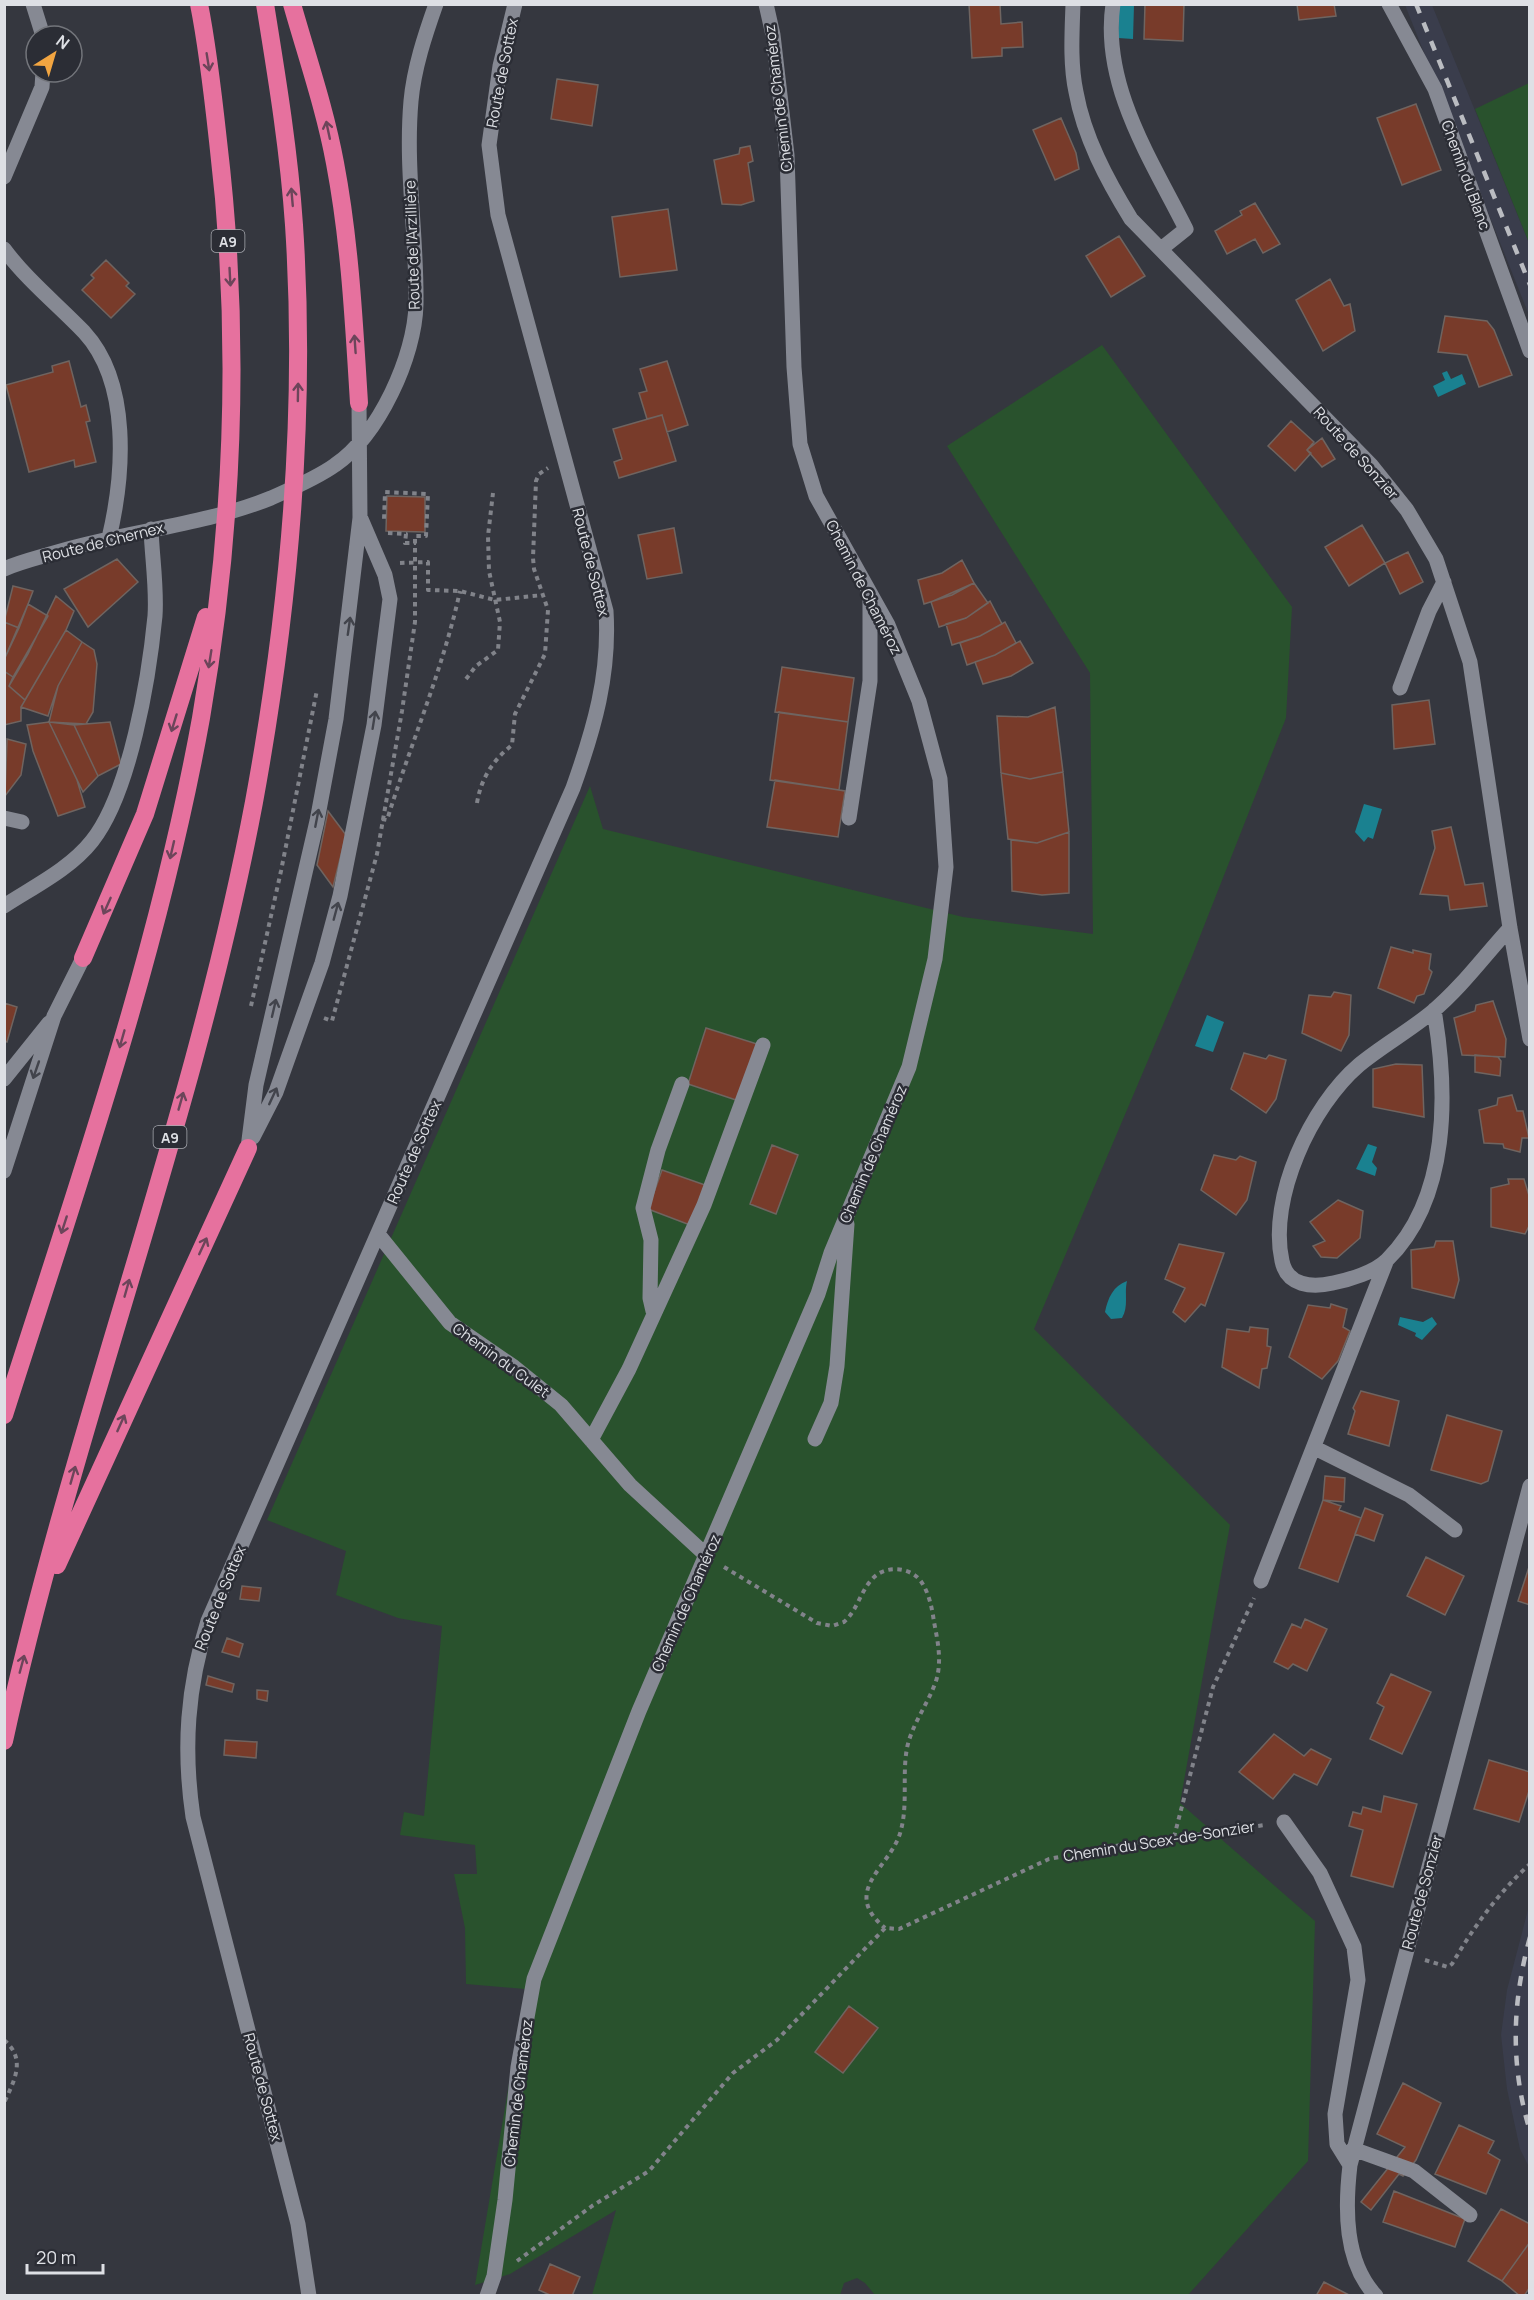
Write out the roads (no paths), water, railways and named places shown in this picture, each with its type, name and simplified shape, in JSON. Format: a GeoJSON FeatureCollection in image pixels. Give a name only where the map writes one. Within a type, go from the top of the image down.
{"type":"FeatureCollection","features":[{"type":"Feature","properties":{"kind":"highway","name":"A9"},"geometry":{"type":"LineString","coordinates":[[4,1415],[117,1056],[171,855],[201,718],[225,538],[232,370],[231,280],[223,179],[199,4]]}},
{"type":"Feature","properties":{"kind":"highway","name":"A9"},"geometry":{"type":"LineString","coordinates":[[4,1741],[36,1610],[183,1094],[223,937],[253,805],[270,706],[283,615],[292,524],[297,451],[299,360],[294,224],[279,89],[265,4]]}},
{"type":"Feature","properties":{"kind":"highway"},"geometry":{"type":"LineString","coordinates":[[292,4],[324,112],[335,164],[353,312],[359,403]]}},
{"type":"Feature","properties":{"kind":"highway"},"geometry":{"type":"LineString","coordinates":[[83,958],[145,814],[222,566]]}},
{"type":"Feature","properties":{"kind":"highway"},"geometry":{"type":"LineString","coordinates":[[36,1610],[248,1148]]}},
{"type":"Feature","properties":{"kind":"street"},"geometry":{"type":"LineString","coordinates":[[33,4],[39,24]]}},
{"type":"Feature","properties":{"kind":"street","name":"Route de l'Arzillière"},"geometry":{"type":"LineString","coordinates":[[204,519],[271,498],[336,465],[369,430],[382,411],[401,369],[410,348],[416,305],[409,166],[411,99],[424,39],[436,4]]}},
{"type":"Feature","properties":{"kind":"street","name":"Route de Sottex"},"geometry":{"type":"LineString","coordinates":[[309,2295],[298,2224],[193,1817],[186,1735],[189,1697],[197,1656],[208,1621],[573,788],[590,740],[608,647],[606,612],[498,215],[489,145],[500,66],[515,4]]}},
{"type":"Feature","properties":{"kind":"street","name":"Chemin de Chaméroz"},"geometry":{"type":"LineString","coordinates":[[487,2295],[494,2276],[505,2200],[518,2067],[534,1979],[639,1711],[818,1294],[831,1254],[909,1067],[935,959],[946,867],[940,780],[919,701],[888,625],[816,496],[800,444],[794,367],[787,155],[773,35],[766,4]]}},
{"type":"Feature","properties":{"kind":"street","name":"Route de Sonzier"},"geometry":{"type":"LineString","coordinates":[[1073,4],[1071,42],[1076,93],[1089,136],[1106,178],[1131,219],[1371,465],[1407,510],[1436,559],[1470,662],[1510,928],[1530,1039]]}},
{"type":"Feature","properties":{"kind":"street"},"geometry":{"type":"LineString","coordinates":[[1113,4],[1114,71],[1140,136],[1186,229],[1161,249]]}},
{"type":"Feature","properties":{"kind":"street","name":"Chemin du Blanc"},"geometry":{"type":"LineString","coordinates":[[1389,4],[1435,89],[1530,351]]}},
{"type":"Feature","properties":{"kind":"street"},"geometry":{"type":"LineString","coordinates":[[4,177],[42,84]]}},
{"type":"Feature","properties":{"kind":"street"},"geometry":{"type":"LineString","coordinates":[[4,249],[15,264],[85,333],[103,359],[121,423],[115,513],[109,538]]}},
{"type":"Feature","properties":{"kind":"street"},"geometry":{"type":"LineString","coordinates":[[248,1148],[256,1085],[317,821],[336,719],[360,510],[359,403]]}},
{"type":"Feature","properties":{"kind":"street"},"geometry":{"type":"LineString","coordinates":[[248,1148],[276,1092],[322,963],[340,896],[357,813],[389,621],[389,588],[360,510]]}},
{"type":"Feature","properties":{"kind":"street","name":"Route de Chernex"},"geometry":{"type":"LineString","coordinates":[[4,569],[109,538],[204,519]]}},
{"type":"Feature","properties":{"kind":"street"},"geometry":{"type":"LineString","coordinates":[[4,906],[70,862],[91,843],[107,820],[126,766],[143,695],[155,614],[151,529]]}},
{"type":"Feature","properties":{"kind":"street"},"geometry":{"type":"LineString","coordinates":[[1400,688],[1429,611],[1444,582]]}},
{"type":"Feature","properties":{"kind":"street"},"geometry":{"type":"LineString","coordinates":[[849,818],[870,681],[870,592]]}},
{"type":"Feature","properties":{"kind":"street"},"geometry":{"type":"LineString","coordinates":[[4,818],[22,822]]}},
{"type":"Feature","properties":{"kind":"street"},"geometry":{"type":"LineString","coordinates":[[1386,1262],[1344,1281],[1309,1286],[1296,1281],[1287,1274],[1281,1253],[1279,1229],[1292,1167],[1321,1110],[1358,1066],[1434,1010],[1510,928]]}},
{"type":"Feature","properties":{"kind":"street"},"geometry":{"type":"LineString","coordinates":[[4,1171],[54,1016],[83,958]]}},
{"type":"Feature","properties":{"kind":"street"},"geometry":{"type":"LineString","coordinates":[[1261,1581],[1386,1262],[1413,1228],[1432,1182],[1441,1116],[1441,1052],[1434,1010]]}},
{"type":"Feature","properties":{"kind":"street"},"geometry":{"type":"LineString","coordinates":[[4,1079],[54,1016]]}},
{"type":"Feature","properties":{"kind":"street"},"geometry":{"type":"LineString","coordinates":[[591,1440],[629,1369],[653,1312],[704,1205],[763,1045]]}},
{"type":"Feature","properties":{"kind":"street"},"geometry":{"type":"LineString","coordinates":[[653,1312],[650,1298],[651,1240],[643,1208],[658,1150],[682,1084]]}},
{"type":"Feature","properties":{"kind":"street"},"geometry":{"type":"LineString","coordinates":[[815,1439],[831,1403],[837,1366],[848,1215]]}},
{"type":"Feature","properties":{"kind":"street","name":"Chemin du Culet"},"geometry":{"type":"LineString","coordinates":[[378,1234],[450,1323],[514,1367],[561,1405],[630,1485],[707,1556]]}},
{"type":"Feature","properties":{"kind":"street"},"geometry":{"type":"LineString","coordinates":[[1315,1448],[1408,1495],[1455,1530]]}},
{"type":"Feature","properties":{"kind":"street","name":"Route de Sonzier"},"geometry":{"type":"LineString","coordinates":[[1376,2295],[1356,2263],[1346,2197],[1353,2149],[1530,1486]]}},
{"type":"Feature","properties":{"kind":"street"},"geometry":{"type":"LineString","coordinates":[[1284,1822],[1320,1873],[1354,1947],[1358,1980],[1335,2114],[1337,2144],[1350,2165]]}},
{"type":"Feature","properties":{"kind":"street"},"geometry":{"type":"LineString","coordinates":[[1353,2149],[1414,2171],[1470,2215]]}},
{"type":"Feature","properties":{"kind":"water"},"geometry":{"type":"Polygon","coordinates":[[[1119,5],[1134,5],[1133,39],[1118,38],[1119,5]]]}},
{"type":"Feature","properties":{"kind":"water"},"geometry":{"type":"Polygon","coordinates":[[[1447,371],[1451,379],[1462,374],[1466,384],[1438,397],[1433,386],[1445,380],[1442,373],[1447,371]]]}},
{"type":"Feature","properties":{"kind":"water"},"geometry":{"type":"Polygon","coordinates":[[[1364,804],[1382,809],[1373,839],[1368,837],[1364,842],[1355,832],[1364,804]]]}},
{"type":"Feature","properties":{"kind":"water"},"geometry":{"type":"Polygon","coordinates":[[[1207,1015],[1224,1022],[1213,1052],[1195,1046],[1207,1015]]]}},
{"type":"Feature","properties":{"kind":"water"},"geometry":{"type":"Polygon","coordinates":[[[1368,1144],[1377,1147],[1372,1162],[1377,1168],[1375,1176],[1356,1169],[1368,1144]]]}},
{"type":"Feature","properties":{"kind":"water"},"geometry":{"type":"Polygon","coordinates":[[[1127,1281],[1126,1304],[1122,1318],[1111,1319],[1105,1312],[1110,1297],[1118,1286],[1127,1281]]]}},
{"type":"Feature","properties":{"kind":"water"},"geometry":{"type":"Polygon","coordinates":[[[1400,1317],[1423,1322],[1432,1317],[1437,1324],[1422,1340],[1415,1336],[1416,1333],[1398,1325],[1400,1317]]]}},
{"type":"Feature","properties":{"kind":"railway"},"geometry":{"type":"LineString","coordinates":[[1416,4],[1530,285]]}},
{"type":"Feature","properties":{"kind":"railway"},"geometry":{"type":"LineString","coordinates":[[1530,1937],[1520,1986],[1516,2034],[1519,2082],[1530,2131]]}}]}
